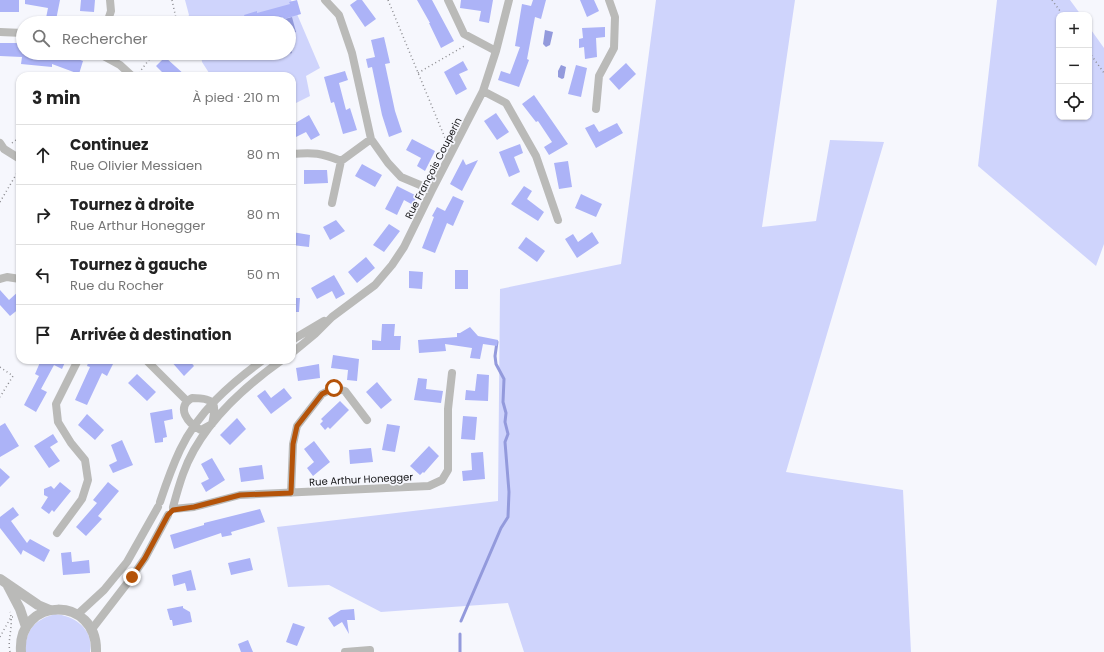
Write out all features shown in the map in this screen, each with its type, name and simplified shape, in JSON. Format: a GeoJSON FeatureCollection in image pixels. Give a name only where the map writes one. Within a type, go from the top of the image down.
{"type":"FeatureCollection","features":[{"type":"Feature","properties":{"kind":"street"},"geometry":{"type":"LineString","coordinates":[[109,16],[111,11],[110,0]]}},
{"type":"Feature","properties":{"kind":"street"},"geometry":{"type":"LineString","coordinates":[[325,0],[339,15],[352,53],[371,139],[388,164],[402,177],[432,190]]}},
{"type":"Feature","properties":{"kind":"street"},"geometry":{"type":"LineString","coordinates":[[448,0],[464,34],[496,51]]}},
{"type":"Feature","properties":{"kind":"street","name":"Rue François Couperin"},"geometry":{"type":"LineString","coordinates":[[332,317],[375,285],[392,265],[404,247],[454,146],[484,91],[509,0]]}},
{"type":"Feature","properties":{"kind":"street"},"geometry":{"type":"LineString","coordinates":[[596,109],[599,76],[614,48],[615,17],[609,0]]}},
{"type":"Feature","properties":{"kind":"street"},"geometry":{"type":"LineString","coordinates":[[0,32],[16,33]]}},
{"type":"Feature","properties":{"kind":"street"},"geometry":{"type":"LineString","coordinates":[[110,60],[127,72]]}},
{"type":"Feature","properties":{"kind":"street"},"geometry":{"type":"LineString","coordinates":[[484,91],[506,103],[536,156],[558,220]]}},
{"type":"Feature","properties":{"kind":"street"},"geometry":{"type":"LineString","coordinates":[[332,202],[341,161],[371,139]]}},
{"type":"Feature","properties":{"kind":"street"},"geometry":{"type":"LineString","coordinates":[[0,143],[4,149],[16,156]]}},
{"type":"Feature","properties":{"kind":"street"},"geometry":{"type":"LineString","coordinates":[[296,154],[310,153],[325,155],[341,161]]}},
{"type":"Feature","properties":{"kind":"street"},"geometry":{"type":"LineString","coordinates":[[0,279],[7,276],[16,277]]}},
{"type":"Feature","properties":{"kind":"street"},"geometry":{"type":"LineString","coordinates":[[296,336],[332,317]]}},
{"type":"Feature","properties":{"kind":"street"},"geometry":{"type":"LineString","coordinates":[[296,349],[315,334],[332,317]]}},
{"type":"Feature","properties":{"kind":"street"},"geometry":{"type":"LineString","coordinates":[[57,533],[82,499],[88,480],[85,460],[71,443],[58,422],[56,404],[76,364]]}},
{"type":"Feature","properties":{"kind":"street"},"geometry":{"type":"LineString","coordinates":[[150,364],[187,401]]}},
{"type":"Feature","properties":{"kind":"street"},"geometry":{"type":"LineString","coordinates":[[78,614],[104,590],[127,562],[159,504],[180,449],[194,426],[212,403],[240,377],[258,364]]}},
{"type":"Feature","properties":{"kind":"street"},"geometry":{"type":"LineString","coordinates":[[92,629],[141,564],[171,510],[183,474],[196,447],[212,424],[227,405],[277,364]]}},
{"type":"Feature","properties":{"kind":"street","name":"Rue Arthur Honegger"},"geometry":{"type":"LineString","coordinates":[[159,504],[167,500],[172,502],[171,510],[194,507],[240,495],[429,486],[442,480],[448,470],[448,409],[452,373]]}},
{"type":"Feature","properties":{"kind":"street"},"geometry":{"type":"LineString","coordinates":[[291,493],[293,444],[297,426],[322,394],[334,388],[345,391],[367,420]]}},
{"type":"Feature","properties":{"kind":"street"},"geometry":{"type":"LineString","coordinates":[[192,398],[204,398],[212,403],[215,410],[212,424],[202,430],[194,426],[187,419],[184,408],[187,401],[192,398]]}},
{"type":"Feature","properties":{"kind":"street"},"geometry":{"type":"LineString","coordinates":[[159,504],[160,514],[171,510]]}},
{"type":"Feature","properties":{"kind":"street"},"geometry":{"type":"LineString","coordinates":[[3,581],[38,605],[50,610]]}},
{"type":"Feature","properties":{"kind":"street"},"geometry":{"type":"LineString","coordinates":[[3,581],[12,591],[26,627]]}},
{"type":"Feature","properties":{"kind":"street"},"geometry":{"type":"LineString","coordinates":[[16,651],[26,627],[32,620],[40,614],[50,610],[59,609],[68,610],[78,614],[86,621],[92,629],[96,640],[96,652]]}},
{"type":"Feature","properties":{"kind":"street"},"geometry":{"type":"LineString","coordinates":[[345,652],[370,650],[370,652]]}},
{"type":"Feature","properties":{"kind":"path"},"geometry":{"type":"LineString","coordinates":[[172,0],[175,16]]}},
{"type":"Feature","properties":{"kind":"path"},"geometry":{"type":"LineString","coordinates":[[388,0],[445,138],[454,146]]}},
{"type":"Feature","properties":{"kind":"path"},"geometry":{"type":"LineString","coordinates":[[1052,0],[1061,12]]}},
{"type":"Feature","properties":{"kind":"path"},"geometry":{"type":"LineString","coordinates":[[418,74],[475,40]]}},
{"type":"Feature","properties":{"kind":"path"},"geometry":{"type":"LineString","coordinates":[[1092,56],[1104,72]]}},
{"type":"Feature","properties":{"kind":"path"},"geometry":{"type":"LineString","coordinates":[[140,72],[149,60]]}},
{"type":"Feature","properties":{"kind":"path"},"geometry":{"type":"LineString","coordinates":[[0,202],[16,175]]}},
{"type":"Feature","properties":{"kind":"path"},"geometry":{"type":"LineString","coordinates":[[0,367],[13,376],[0,398]]}},
{"type":"Feature","properties":{"kind":"path"},"geometry":{"type":"LineString","coordinates":[[8,607],[11,617],[11,633],[8,643],[16,651]]}},
{"type":"Feature","properties":{"kind":"shaded area"},"geometry":{"type":"Polygon","coordinates":[[[185,0],[291,0],[320,68],[306,76],[310,96],[296,103],[296,72],[208,72],[202,62],[202,60],[296,60],[296,16],[189,15],[185,0]]]}},
{"type":"Feature","properties":{"kind":"shaded area"},"geometry":{"type":"Polygon","coordinates":[[[656,0],[795,0],[762,227],[816,221],[830,140],[884,142],[786,472],[903,490],[911,652],[524,652],[508,603],[381,612],[329,585],[288,587],[277,527],[498,501],[500,289],[621,264],[656,0]]]}},
{"type":"Feature","properties":{"kind":"shaded area"},"geometry":{"type":"Polygon","coordinates":[[[997,0],[1070,0],[1079,12],[1056,12],[1056,120],[1092,120],[1092,31],[1104,48],[1104,244],[1096,266],[978,166],[997,0]]]}},
{"type":"Feature","properties":{"kind":"shaded area"},"geometry":{"type":"Polygon","coordinates":[[[55,614],[62,615],[82,625],[89,637],[90,652],[25,652],[27,638],[32,627],[42,619],[55,614]]]}},
{"type":"Feature","properties":{"kind":"water"},"geometry":{"type":"Polygon","coordinates":[[[545,30],[553,32],[550,45],[546,47],[543,44],[545,30]]]}},
{"type":"Feature","properties":{"kind":"water"},"geometry":{"type":"Polygon","coordinates":[[[561,65],[566,67],[564,78],[562,79],[558,77],[558,71],[561,65]]]}},
{"type":"Feature","properties":{"kind":"building"},"geometry":{"type":"Polygon","coordinates":[[[0,0],[19,0],[19,12],[0,12],[0,0]]]}},
{"type":"Feature","properties":{"kind":"building"},"geometry":{"type":"Polygon","coordinates":[[[25,0],[60,0],[57,16],[46,16],[48,8],[25,4],[25,0]]]}},
{"type":"Feature","properties":{"kind":"building"},"geometry":{"type":"Polygon","coordinates":[[[81,0],[95,0],[94,12],[80,11],[81,0]]]}},
{"type":"Feature","properties":{"kind":"building"},"geometry":{"type":"Polygon","coordinates":[[[297,0],[301,14],[294,16],[244,15],[290,4],[289,2],[297,0]]]}},
{"type":"Feature","properties":{"kind":"building"},"geometry":{"type":"Polygon","coordinates":[[[357,0],[362,0],[376,19],[365,27],[350,5],[357,0]]]}},
{"type":"Feature","properties":{"kind":"building"},"geometry":{"type":"Polygon","coordinates":[[[417,0],[432,0],[454,41],[441,48],[430,23],[417,0]]]}},
{"type":"Feature","properties":{"kind":"building"},"geometry":{"type":"Polygon","coordinates":[[[461,0],[493,0],[489,23],[479,21],[481,11],[460,8],[461,0]]]}},
{"type":"Feature","properties":{"kind":"building"},"geometry":{"type":"Polygon","coordinates":[[[533,0],[546,0],[541,19],[535,17],[527,59],[529,60],[519,87],[498,80],[501,71],[510,74],[520,47],[515,46],[522,4],[531,6],[533,0]]]}},
{"type":"Feature","properties":{"kind":"building"},"geometry":{"type":"Polygon","coordinates":[[[580,0],[594,0],[599,11],[587,17],[580,0]]]}},
{"type":"Feature","properties":{"kind":"building"},"geometry":{"type":"Polygon","coordinates":[[[605,27],[605,37],[596,38],[597,57],[585,59],[584,47],[579,48],[579,39],[583,38],[582,28],[605,27]]]}},
{"type":"Feature","properties":{"kind":"building"},"geometry":{"type":"Polygon","coordinates":[[[384,37],[390,63],[385,64],[395,111],[402,132],[389,137],[382,115],[372,67],[368,68],[366,59],[375,57],[371,40],[384,37]]]}},
{"type":"Feature","properties":{"kind":"building"},"geometry":{"type":"Polygon","coordinates":[[[0,43],[16,43],[16,57],[0,56],[0,43]]]}},
{"type":"Feature","properties":{"kind":"building"},"geometry":{"type":"Polygon","coordinates":[[[22,60],[83,61],[80,72],[74,72],[52,64],[52,67],[21,64],[22,60]]]}},
{"type":"Feature","properties":{"kind":"building"},"geometry":{"type":"Polygon","coordinates":[[[162,60],[168,60],[182,72],[162,72],[156,66],[162,60]]]}},
{"type":"Feature","properties":{"kind":"building"},"geometry":{"type":"Polygon","coordinates":[[[463,61],[468,70],[459,74],[467,89],[456,95],[444,72],[463,61]]]}},
{"type":"Feature","properties":{"kind":"building"},"geometry":{"type":"Polygon","coordinates":[[[626,63],[636,74],[619,90],[609,79],[626,63]]]}},
{"type":"Feature","properties":{"kind":"building"},"geometry":{"type":"Polygon","coordinates":[[[576,65],[587,68],[581,97],[568,94],[576,65]]]}},
{"type":"Feature","properties":{"kind":"building"},"geometry":{"type":"Polygon","coordinates":[[[345,71],[348,80],[339,83],[346,110],[350,108],[357,130],[343,134],[334,102],[331,103],[324,77],[345,71]]]}},
{"type":"Feature","properties":{"kind":"building"},"geometry":{"type":"Polygon","coordinates":[[[534,95],[568,144],[549,155],[544,147],[552,142],[538,121],[536,122],[522,104],[534,95]]]}},
{"type":"Feature","properties":{"kind":"building"},"geometry":{"type":"Polygon","coordinates":[[[496,113],[509,132],[497,140],[484,121],[496,113]]]}},
{"type":"Feature","properties":{"kind":"building"},"geometry":{"type":"Polygon","coordinates":[[[309,115],[320,135],[311,140],[306,132],[296,137],[296,123],[309,115]]]}},
{"type":"Feature","properties":{"kind":"building"},"geometry":{"type":"Polygon","coordinates":[[[617,123],[623,133],[596,148],[585,128],[594,124],[599,132],[617,123]]]}},
{"type":"Feature","properties":{"kind":"building"},"geometry":{"type":"Polygon","coordinates":[[[412,139],[435,151],[425,171],[417,166],[421,158],[406,150],[412,139]]]}},
{"type":"Feature","properties":{"kind":"building"},"geometry":{"type":"Polygon","coordinates":[[[520,144],[523,153],[514,157],[520,172],[509,177],[499,152],[520,144]]]}},
{"type":"Feature","properties":{"kind":"building"},"geometry":{"type":"Polygon","coordinates":[[[463,159],[466,165],[478,160],[462,191],[450,184],[463,159]]]}},
{"type":"Feature","properties":{"kind":"building"},"geometry":{"type":"Polygon","coordinates":[[[568,161],[572,187],[559,189],[554,163],[568,161]]]}},
{"type":"Feature","properties":{"kind":"building"},"geometry":{"type":"Polygon","coordinates":[[[362,164],[382,175],[375,187],[355,176],[362,164]]]}},
{"type":"Feature","properties":{"kind":"building"},"geometry":{"type":"Polygon","coordinates":[[[304,170],[327,170],[328,183],[304,184],[304,170]]]}},
{"type":"Feature","properties":{"kind":"building"},"geometry":{"type":"Polygon","coordinates":[[[397,186],[417,196],[413,205],[404,200],[397,215],[385,209],[397,186]]]}},
{"type":"Feature","properties":{"kind":"building"},"geometry":{"type":"Polygon","coordinates":[[[524,186],[532,191],[527,199],[544,212],[538,221],[511,204],[524,186]]]}},
{"type":"Feature","properties":{"kind":"building"},"geometry":{"type":"Polygon","coordinates":[[[581,194],[602,204],[596,217],[575,208],[581,194]]]}},
{"type":"Feature","properties":{"kind":"building"},"geometry":{"type":"Polygon","coordinates":[[[453,196],[464,201],[453,226],[447,223],[435,253],[422,248],[434,217],[432,216],[437,207],[445,211],[453,196]]]}},
{"type":"Feature","properties":{"kind":"building"},"geometry":{"type":"Polygon","coordinates":[[[336,220],[345,231],[330,240],[323,227],[336,220]]]}},
{"type":"Feature","properties":{"kind":"building"},"geometry":{"type":"Polygon","coordinates":[[[389,224],[400,231],[384,252],[373,245],[389,224]]]}},
{"type":"Feature","properties":{"kind":"building"},"geometry":{"type":"Polygon","coordinates":[[[592,232],[599,243],[577,258],[565,239],[573,234],[578,242],[592,232]]]}},
{"type":"Feature","properties":{"kind":"building"},"geometry":{"type":"Polygon","coordinates":[[[296,233],[310,235],[309,247],[296,245],[296,233]]]}},
{"type":"Feature","properties":{"kind":"building"},"geometry":{"type":"Polygon","coordinates":[[[526,237],[545,251],[537,262],[518,248],[526,237]]]}},
{"type":"Feature","properties":{"kind":"building"},"geometry":{"type":"Polygon","coordinates":[[[366,257],[375,268],[357,283],[348,272],[366,257]]]}},
{"type":"Feature","properties":{"kind":"building"},"geometry":{"type":"Polygon","coordinates":[[[455,270],[468,270],[468,289],[455,289],[455,270]]]}},
{"type":"Feature","properties":{"kind":"building"},"geometry":{"type":"Polygon","coordinates":[[[409,271],[423,272],[422,289],[409,288],[409,271]]]}},
{"type":"Feature","properties":{"kind":"building"},"geometry":{"type":"Polygon","coordinates":[[[334,275],[345,294],[336,299],[332,291],[317,299],[311,288],[334,275]]]}},
{"type":"Feature","properties":{"kind":"building"},"geometry":{"type":"Polygon","coordinates":[[[0,290],[9,300],[16,294],[16,311],[10,316],[0,305],[0,290]]]}},
{"type":"Feature","properties":{"kind":"building"},"geometry":{"type":"Polygon","coordinates":[[[296,298],[300,298],[299,312],[296,312],[296,298]]]}},
{"type":"Feature","properties":{"kind":"building"},"geometry":{"type":"Polygon","coordinates":[[[382,324],[395,324],[394,336],[401,336],[400,350],[372,350],[372,340],[381,341],[382,324]]]}},
{"type":"Feature","properties":{"kind":"building"},"geometry":{"type":"Polygon","coordinates":[[[470,327],[478,336],[498,340],[497,346],[483,344],[480,359],[470,358],[472,348],[445,344],[446,351],[419,353],[418,340],[457,337],[457,333],[460,333],[470,327]]]}},
{"type":"Feature","properties":{"kind":"building"},"geometry":{"type":"Polygon","coordinates":[[[333,355],[359,359],[357,381],[347,380],[348,370],[331,368],[333,355]]]}},
{"type":"Feature","properties":{"kind":"building"},"geometry":{"type":"Polygon","coordinates":[[[39,364],[64,364],[62,369],[54,365],[41,389],[47,392],[36,412],[24,405],[39,376],[35,374],[39,364]]]}},
{"type":"Feature","properties":{"kind":"building"},"geometry":{"type":"Polygon","coordinates":[[[88,364],[113,364],[107,376],[102,373],[87,405],[75,400],[90,367],[87,366],[88,364]]]}},
{"type":"Feature","properties":{"kind":"building"},"geometry":{"type":"Polygon","coordinates":[[[174,364],[192,364],[194,366],[184,376],[174,364]]]}},
{"type":"Feature","properties":{"kind":"building"},"geometry":{"type":"Polygon","coordinates":[[[319,364],[320,378],[298,381],[296,368],[319,364]]]}},
{"type":"Feature","properties":{"kind":"building"},"geometry":{"type":"Polygon","coordinates":[[[137,374],[156,392],[147,401],[128,383],[137,374]]]}},
{"type":"Feature","properties":{"kind":"building"},"geometry":{"type":"Polygon","coordinates":[[[477,374],[489,375],[488,401],[465,400],[466,390],[475,391],[477,374]]]}},
{"type":"Feature","properties":{"kind":"building"},"geometry":{"type":"Polygon","coordinates":[[[418,378],[427,379],[426,389],[443,391],[441,403],[414,400],[418,378]]]}},
{"type":"Feature","properties":{"kind":"building"},"geometry":{"type":"Polygon","coordinates":[[[377,382],[392,400],[381,409],[366,392],[377,382]]]}},
{"type":"Feature","properties":{"kind":"building"},"geometry":{"type":"Polygon","coordinates":[[[284,388],[292,398],[271,414],[257,396],[265,390],[271,398],[284,388]]]}},
{"type":"Feature","properties":{"kind":"building"},"geometry":{"type":"Polygon","coordinates":[[[340,401],[349,410],[330,429],[328,427],[325,430],[320,424],[323,421],[321,419],[340,401]]]}},
{"type":"Feature","properties":{"kind":"building"},"geometry":{"type":"Polygon","coordinates":[[[172,409],[173,419],[164,421],[167,437],[163,438],[163,442],[155,443],[150,413],[172,409]]]}},
{"type":"Feature","properties":{"kind":"building"},"geometry":{"type":"Polygon","coordinates":[[[87,414],[104,430],[95,440],[78,425],[87,414]]]}},
{"type":"Feature","properties":{"kind":"building"},"geometry":{"type":"Polygon","coordinates":[[[463,416],[477,417],[475,440],[461,439],[463,416]]]}},
{"type":"Feature","properties":{"kind":"building"},"geometry":{"type":"Polygon","coordinates":[[[237,418],[246,429],[230,445],[220,435],[237,418]]]}},
{"type":"Feature","properties":{"kind":"building"},"geometry":{"type":"Polygon","coordinates":[[[5,423],[19,446],[0,457],[0,426],[5,423]]]}},
{"type":"Feature","properties":{"kind":"building"},"geometry":{"type":"Polygon","coordinates":[[[387,424],[400,426],[395,452],[382,450],[387,424]]]}},
{"type":"Feature","properties":{"kind":"building"},"geometry":{"type":"Polygon","coordinates":[[[53,434],[58,442],[50,447],[60,461],[49,468],[34,446],[53,434]]]}},
{"type":"Feature","properties":{"kind":"building"},"geometry":{"type":"Polygon","coordinates":[[[122,440],[133,465],[113,473],[109,465],[117,461],[111,445],[122,440]]]}},
{"type":"Feature","properties":{"kind":"building"},"geometry":{"type":"Polygon","coordinates":[[[314,441],[330,462],[313,476],[307,468],[314,462],[304,449],[314,441]]]}},
{"type":"Feature","properties":{"kind":"building"},"geometry":{"type":"Polygon","coordinates":[[[429,446],[439,456],[424,473],[423,472],[420,475],[410,466],[429,446]]]}},
{"type":"Feature","properties":{"kind":"building"},"geometry":{"type":"Polygon","coordinates":[[[371,448],[373,462],[350,464],[349,450],[371,448]]]}},
{"type":"Feature","properties":{"kind":"building"},"geometry":{"type":"Polygon","coordinates":[[[483,452],[485,479],[463,481],[462,471],[472,470],[471,453],[483,452]]]}},
{"type":"Feature","properties":{"kind":"building"},"geometry":{"type":"Polygon","coordinates":[[[212,458],[225,480],[206,492],[201,483],[209,479],[201,464],[212,458]]]}},
{"type":"Feature","properties":{"kind":"building"},"geometry":{"type":"Polygon","coordinates":[[[262,465],[264,479],[241,482],[239,468],[262,465]]]}},
{"type":"Feature","properties":{"kind":"building"},"geometry":{"type":"Polygon","coordinates":[[[0,468],[10,477],[0,487],[0,468]]]}},
{"type":"Feature","properties":{"kind":"building"},"geometry":{"type":"Polygon","coordinates":[[[60,482],[71,491],[54,512],[52,510],[49,514],[41,508],[48,497],[44,495],[44,489],[51,486],[54,489],[60,482]]]}},
{"type":"Feature","properties":{"kind":"building"},"geometry":{"type":"Polygon","coordinates":[[[108,482],[119,491],[98,516],[102,519],[86,536],[76,527],[97,503],[93,500],[108,482]]]}},
{"type":"Feature","properties":{"kind":"building"},"geometry":{"type":"Polygon","coordinates":[[[13,507],[19,515],[11,521],[27,543],[30,539],[50,550],[44,562],[23,550],[21,555],[0,528],[0,517],[13,507]]]}},
{"type":"Feature","properties":{"kind":"building"},"geometry":{"type":"Polygon","coordinates":[[[260,509],[265,522],[231,532],[232,535],[222,537],[221,533],[174,549],[170,535],[204,525],[204,523],[260,509]]]}},
{"type":"Feature","properties":{"kind":"building"},"geometry":{"type":"Polygon","coordinates":[[[71,552],[72,562],[89,560],[90,573],[63,575],[61,553],[71,552]]]}},
{"type":"Feature","properties":{"kind":"building"},"geometry":{"type":"Polygon","coordinates":[[[250,558],[253,570],[231,575],[228,563],[250,558]]]}},
{"type":"Feature","properties":{"kind":"building"},"geometry":{"type":"Polygon","coordinates":[[[191,570],[196,590],[187,591],[185,583],[174,586],[172,575],[191,570]]]}},
{"type":"Feature","properties":{"kind":"building"},"geometry":{"type":"Polygon","coordinates":[[[183,606],[183,608],[190,612],[192,622],[173,626],[167,609],[183,606]]]}},
{"type":"Feature","properties":{"kind":"building"},"geometry":{"type":"Polygon","coordinates":[[[354,609],[355,620],[347,620],[349,634],[342,622],[334,627],[328,618],[341,610],[354,609]]]}},
{"type":"Feature","properties":{"kind":"building"},"geometry":{"type":"Polygon","coordinates":[[[293,623],[305,627],[297,646],[286,642],[293,623]]]}},
{"type":"Feature","properties":{"kind":"building"},"geometry":{"type":"Polygon","coordinates":[[[248,640],[253,652],[241,652],[238,644],[248,640]]]}},
{"type":"Feature","properties":{"kind":"waterway"},"geometry":{"type":"LineString","coordinates":[[461,621],[501,528],[508,517],[509,492],[505,442],[508,434],[505,422],[506,413],[503,402],[504,379],[496,364],[495,356],[497,342]]}},
{"type":"Feature","properties":{"kind":"waterway"},"geometry":{"type":"LineString","coordinates":[[460,634],[460,652]]}},
{"type":"Feature","properties":{"kind":"route"},"geometry":{"type":"LineString","coordinates":[[132,577],[145,558],[168,515],[173,510],[194,507],[240,495],[291,493],[293,444],[297,426],[322,394],[334,388]]}}]}
